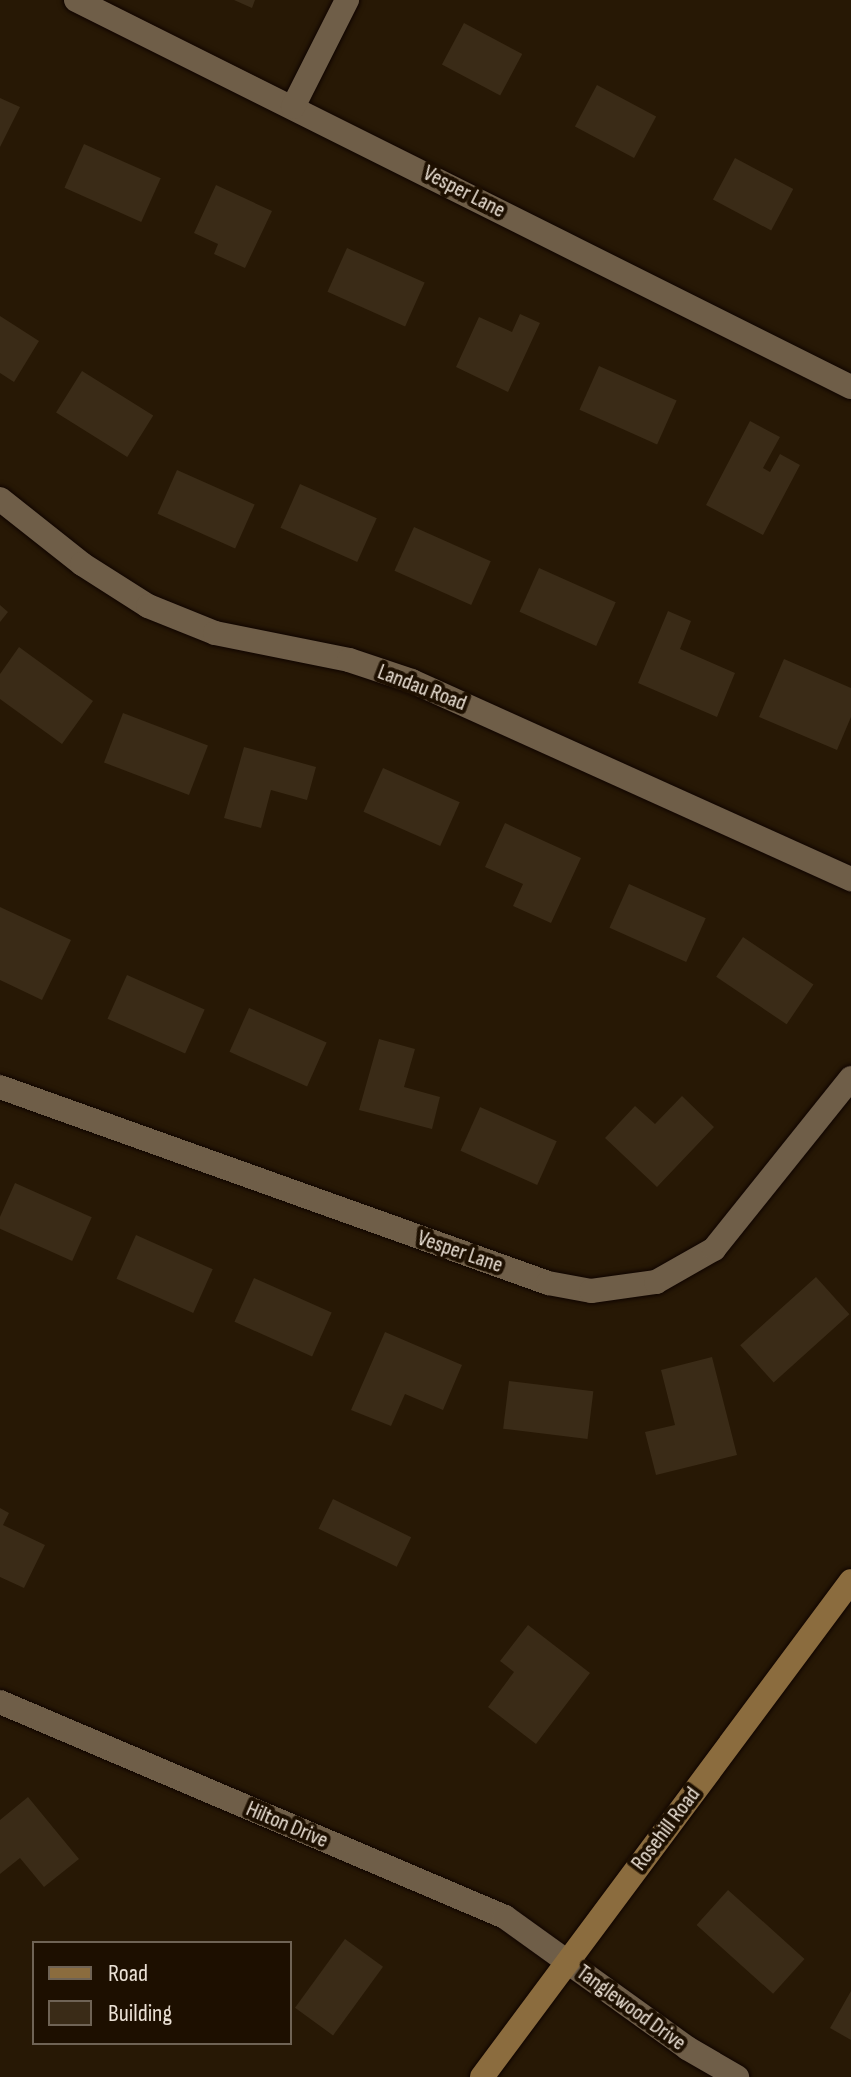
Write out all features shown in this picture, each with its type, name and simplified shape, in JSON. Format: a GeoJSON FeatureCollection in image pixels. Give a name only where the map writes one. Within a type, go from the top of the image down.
{"type":"FeatureCollection","features":[{"type":"Feature","properties":{"kind":"main road","name":"Rosehill Road"},"geometry":{"type":"LineString","coordinates":[[482,2077],[851,1581]]}},
{"type":"Feature","properties":{"kind":"street","name":"Vesper Lane"},"geometry":{"type":"LineString","coordinates":[[76,0],[851,387]]}},
{"type":"Feature","properties":{"kind":"street"},"geometry":{"type":"LineString","coordinates":[[293,107],[347,0]]}},
{"type":"Feature","properties":{"kind":"street","name":"Landau Road"},"geometry":{"type":"LineString","coordinates":[[0,499],[82,564],[148,606],[215,633],[349,660],[412,681],[851,879]]}},
{"type":"Feature","properties":{"kind":"street","name":"Vesper Lane"},"geometry":{"type":"LineString","coordinates":[[0,1087],[548,1283],[591,1291],[656,1282],[714,1249],[851,1078]]}},
{"type":"Feature","properties":{"kind":"street","name":"Hilton Drive"},"geometry":{"type":"LineString","coordinates":[[0,1702],[505,1917],[567,1962]]}},
{"type":"Feature","properties":{"kind":"street","name":"Tanglewood Drive"},"geometry":{"type":"LineString","coordinates":[[567,1962],[687,2048],[737,2077]]}},
{"type":"Feature","properties":{"kind":"building"},"geometry":{"type":"Polygon","coordinates":[[[234,0],[255,0],[252,8],[234,0]]]}},
{"type":"Feature","properties":{"kind":"building"},"geometry":{"type":"Polygon","coordinates":[[[464,23],[522,54],[500,95],[442,64],[464,23]]]}},
{"type":"Feature","properties":{"kind":"building"},"geometry":{"type":"Polygon","coordinates":[[[597,85],[656,116],[634,158],[575,126],[597,85]]]}},
{"type":"Feature","properties":{"kind":"building"},"geometry":{"type":"Polygon","coordinates":[[[0,98],[20,107],[0,147],[0,98]]]}},
{"type":"Feature","properties":{"kind":"building"},"geometry":{"type":"Polygon","coordinates":[[[84,144],[161,178],[141,222],[64,188],[84,144]]]}},
{"type":"Feature","properties":{"kind":"building"},"geometry":{"type":"Polygon","coordinates":[[[735,158],[793,189],[771,230],[713,199],[735,158]]]}},
{"type":"Feature","properties":{"kind":"building"},"geometry":{"type":"Polygon","coordinates":[[[216,185],[272,211],[245,268],[214,254],[218,244],[194,233],[216,185]]]}},
{"type":"Feature","properties":{"kind":"building"},"geometry":{"type":"Polygon","coordinates":[[[347,248],[425,283],[405,326],[327,292],[347,248]]]}},
{"type":"Feature","properties":{"kind":"building"},"geometry":{"type":"Polygon","coordinates":[[[520,314],[540,323],[508,392],[456,367],[479,317],[512,332],[520,314]]]}},
{"type":"Feature","properties":{"kind":"building"},"geometry":{"type":"Polygon","coordinates":[[[0,316],[39,341],[14,382],[0,373],[0,316]]]}},
{"type":"Feature","properties":{"kind":"building"},"geometry":{"type":"Polygon","coordinates":[[[599,366],[677,401],[657,444],[579,410],[599,366]]]}},
{"type":"Feature","properties":{"kind":"building"},"geometry":{"type":"Polygon","coordinates":[[[82,371],[153,416],[127,457],[56,413],[82,371]]]}},
{"type":"Feature","properties":{"kind":"building"},"geometry":{"type":"Polygon","coordinates":[[[750,421],[780,437],[763,468],[770,472],[780,454],[800,465],[763,535],[706,505],[750,421]]]}},
{"type":"Feature","properties":{"kind":"building"},"geometry":{"type":"Polygon","coordinates":[[[177,470],[255,505],[235,548],[157,514],[177,470]]]}},
{"type":"Feature","properties":{"kind":"building"},"geometry":{"type":"Polygon","coordinates":[[[300,484],[377,518],[357,562],[280,528],[300,484]]]}},
{"type":"Feature","properties":{"kind":"building"},"geometry":{"type":"Polygon","coordinates":[[[414,527],[491,561],[471,605],[394,571],[414,527]]]}},
{"type":"Feature","properties":{"kind":"building"},"geometry":{"type":"Polygon","coordinates":[[[539,568],[616,602],[596,646],[519,612],[539,568]]]}},
{"type":"Feature","properties":{"kind":"building"},"geometry":{"type":"Polygon","coordinates":[[[0,605],[8,612],[0,622],[0,605]]]}},
{"type":"Feature","properties":{"kind":"building"},"geometry":{"type":"Polygon","coordinates":[[[668,611],[691,621],[680,649],[735,673],[717,717],[638,683],[668,611]]]}},
{"type":"Feature","properties":{"kind":"building"},"geometry":{"type":"Polygon","coordinates":[[[19,647],[93,701],[62,744],[0,699],[0,674],[19,647]]]}},
{"type":"Feature","properties":{"kind":"building"},"geometry":{"type":"Polygon","coordinates":[[[784,659],[851,688],[851,717],[837,750],[759,717],[784,659]]]}},
{"type":"Feature","properties":{"kind":"building"},"geometry":{"type":"Polygon","coordinates":[[[123,713],[208,746],[189,795],[104,762],[123,713]]]}},
{"type":"Feature","properties":{"kind":"building"},"geometry":{"type":"Polygon","coordinates":[[[244,747],[316,767],[307,800],[271,790],[261,828],[224,818],[244,747]]]}},
{"type":"Feature","properties":{"kind":"building"},"geometry":{"type":"Polygon","coordinates":[[[383,768],[460,802],[440,846],[363,812],[383,768]]]}},
{"type":"Feature","properties":{"kind":"building"},"geometry":{"type":"Polygon","coordinates":[[[505,823],[581,858],[551,923],[513,906],[523,884],[485,867],[505,823]]]}},
{"type":"Feature","properties":{"kind":"building"},"geometry":{"type":"Polygon","coordinates":[[[629,884],[706,918],[686,962],[609,928],[629,884]]]}},
{"type":"Feature","properties":{"kind":"building"},"geometry":{"type":"Polygon","coordinates":[[[0,907],[71,940],[42,1000],[0,980],[0,907]]]}},
{"type":"Feature","properties":{"kind":"building"},"geometry":{"type":"Polygon","coordinates":[[[743,937],[813,985],[787,1024],[716,977],[743,937]]]}},
{"type":"Feature","properties":{"kind":"building"},"geometry":{"type":"Polygon","coordinates":[[[127,975],[205,1010],[185,1053],[107,1019],[127,975]]]}},
{"type":"Feature","properties":{"kind":"building"},"geometry":{"type":"Polygon","coordinates":[[[249,1008],[327,1043],[307,1086],[229,1052],[249,1008]]]}},
{"type":"Feature","properties":{"kind":"building"},"geometry":{"type":"Polygon","coordinates":[[[379,1039],[415,1049],[404,1087],[440,1097],[432,1129],[359,1110],[379,1039]]]}},
{"type":"Feature","properties":{"kind":"building"},"geometry":{"type":"Polygon","coordinates":[[[682,1096],[714,1127],[657,1187],[605,1138],[635,1106],[655,1124],[682,1096]]]}},
{"type":"Feature","properties":{"kind":"building"},"geometry":{"type":"Polygon","coordinates":[[[480,1107],[557,1141],[537,1185],[460,1151],[480,1107]]]}},
{"type":"Feature","properties":{"kind":"building"},"geometry":{"type":"Polygon","coordinates":[[[15,1183],[92,1217],[72,1261],[0,1229],[0,1217],[15,1183]]]}},
{"type":"Feature","properties":{"kind":"building"},"geometry":{"type":"Polygon","coordinates":[[[136,1235],[213,1269],[193,1313],[116,1279],[136,1235]]]}},
{"type":"Feature","properties":{"kind":"building"},"geometry":{"type":"Polygon","coordinates":[[[816,1277],[849,1314],[774,1382],[740,1345],[816,1277]]]}},
{"type":"Feature","properties":{"kind":"building"},"geometry":{"type":"Polygon","coordinates":[[[254,1278],[332,1313],[312,1356],[234,1322],[254,1278]]]}},
{"type":"Feature","properties":{"kind":"building"},"geometry":{"type":"Polygon","coordinates":[[[385,1332],[462,1365],[443,1410],[405,1394],[391,1426],[351,1410],[385,1332]]]}},
{"type":"Feature","properties":{"kind":"building"},"geometry":{"type":"Polygon","coordinates":[[[712,1357],[737,1455],[656,1475],[645,1432],[675,1425],[661,1370],[712,1357]]]}},
{"type":"Feature","properties":{"kind":"building"},"geometry":{"type":"Polygon","coordinates":[[[509,1381],[593,1391],[588,1439],[503,1429],[509,1381]]]}},
{"type":"Feature","properties":{"kind":"building"},"geometry":{"type":"Polygon","coordinates":[[[333,1499],[411,1537],[397,1567],[319,1529],[333,1499]]]}},
{"type":"Feature","properties":{"kind":"building"},"geometry":{"type":"Polygon","coordinates":[[[0,1508],[9,1513],[3,1525],[45,1545],[24,1588],[0,1577],[0,1508]]]}},
{"type":"Feature","properties":{"kind":"building"},"geometry":{"type":"Polygon","coordinates":[[[528,1625],[590,1673],[536,1744],[488,1707],[514,1672],[500,1661],[528,1625]]]}},
{"type":"Feature","properties":{"kind":"building"},"geometry":{"type":"Polygon","coordinates":[[[28,1797],[79,1859],[44,1887],[20,1858],[0,1874],[0,1820],[28,1797]]]}},
{"type":"Feature","properties":{"kind":"building"},"geometry":{"type":"Polygon","coordinates":[[[728,1890],[805,1959],[773,1994],[697,1925],[728,1890]]]}},
{"type":"Feature","properties":{"kind":"building"},"geometry":{"type":"Polygon","coordinates":[[[345,1939],[383,1967],[333,2035],[295,2008],[345,1939]]]}},
{"type":"Feature","properties":{"kind":"building"},"geometry":{"type":"Polygon","coordinates":[[[851,1991],[851,2040],[830,2028],[851,1991]]]}}]}
